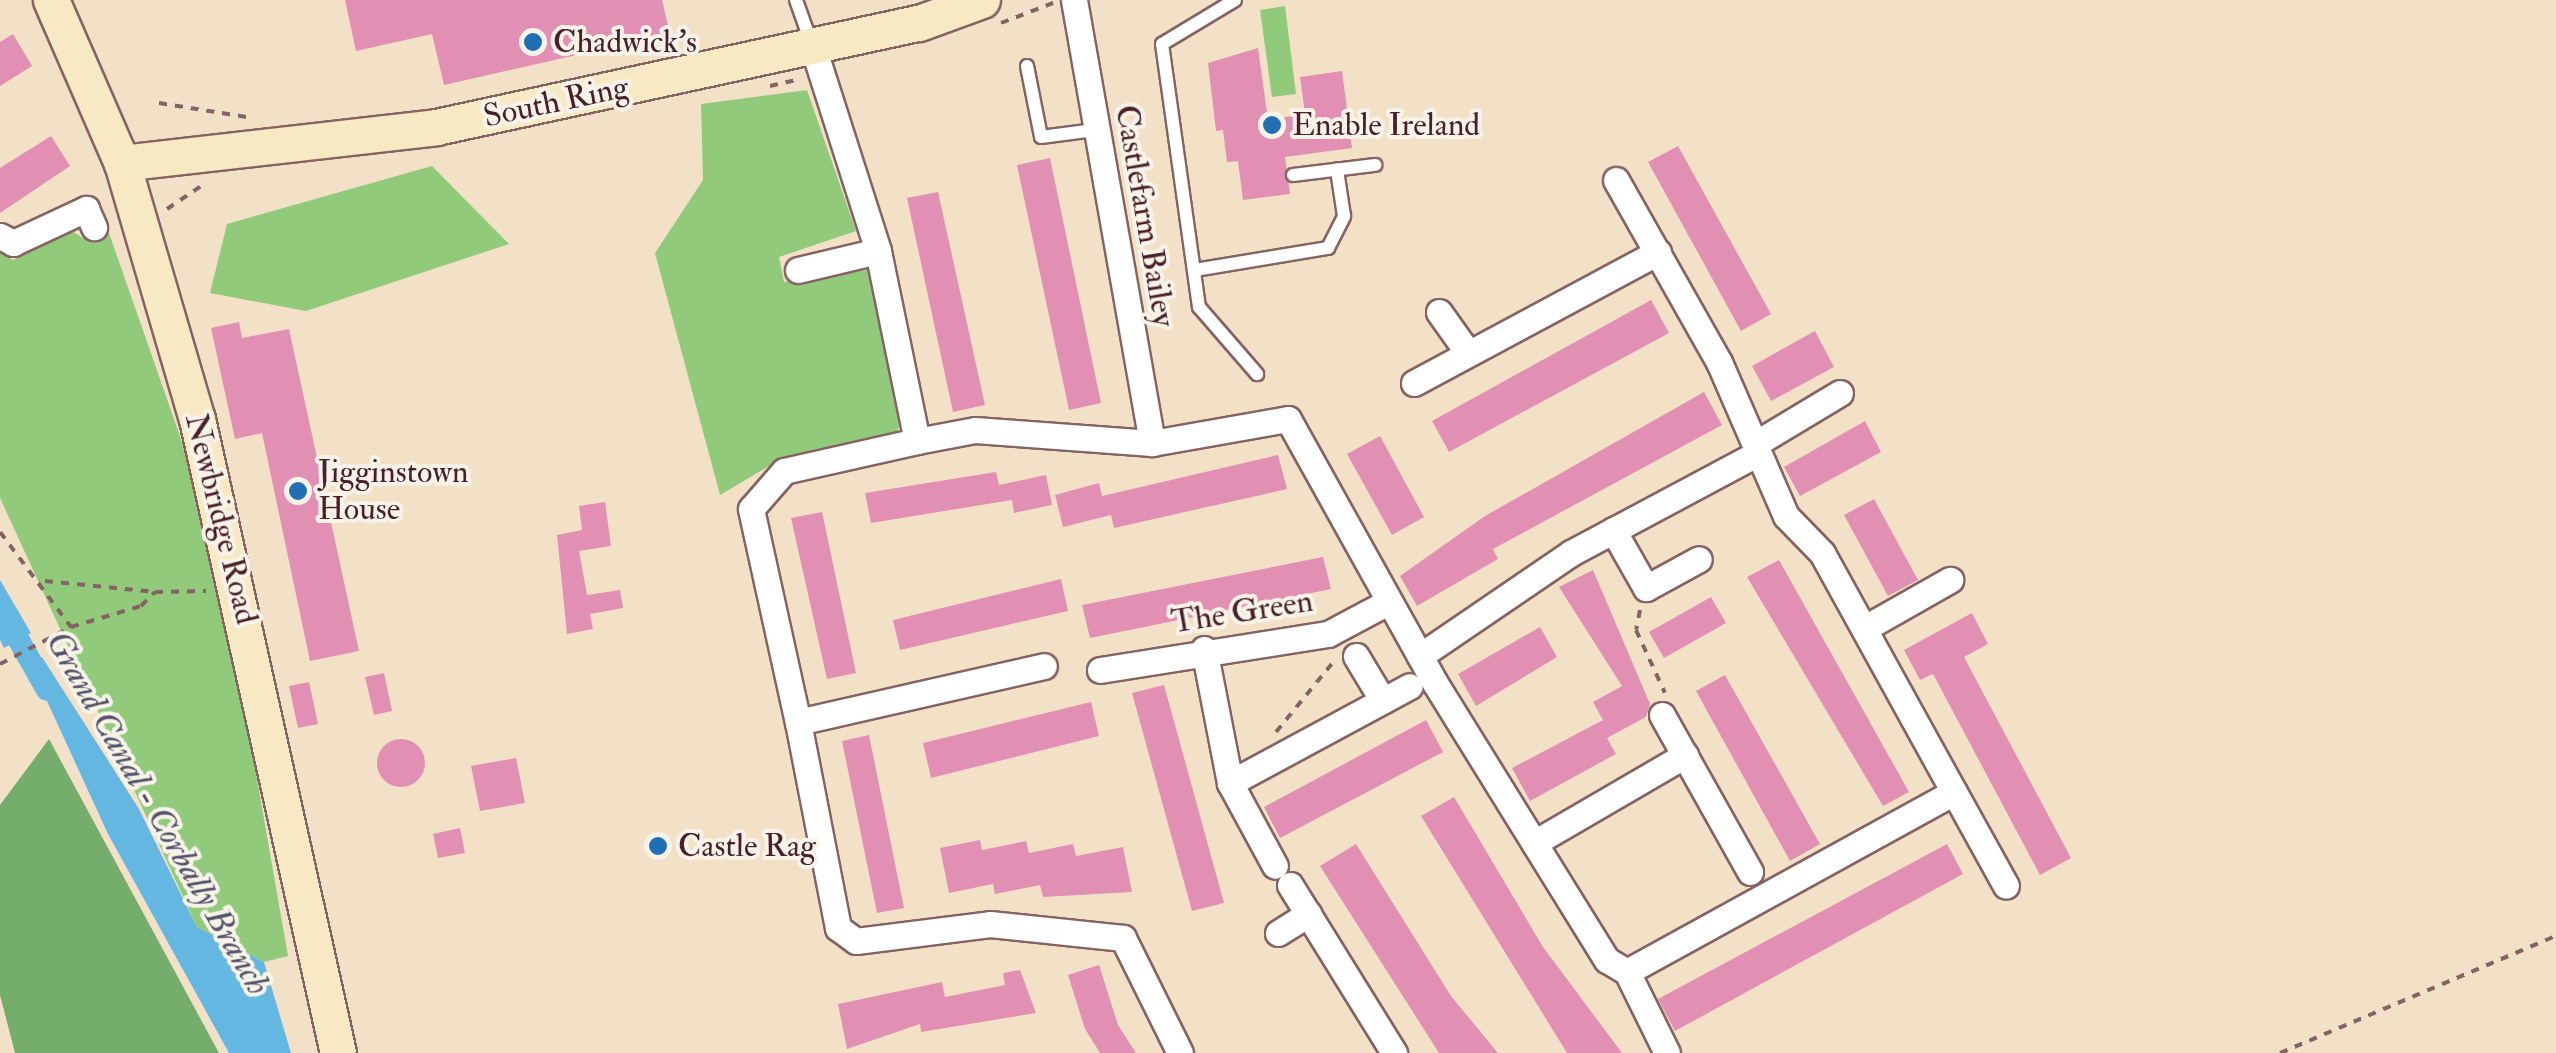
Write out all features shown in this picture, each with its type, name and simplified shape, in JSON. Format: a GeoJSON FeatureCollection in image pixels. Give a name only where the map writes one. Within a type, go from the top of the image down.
{"type":"FeatureCollection","features":[{"type":"Feature","properties":{"kind":"main road","name":"Newbridge Road"},"geometry":{"type":"LineString","coordinates":[[51,0],[122,163],[240,584],[338,1053]]}},
{"type":"Feature","properties":{"kind":"main road","name":"South Ring"},"geometry":{"type":"LineString","coordinates":[[122,163],[436,127],[813,47],[982,0]]}},
{"type":"Feature","properties":{"kind":"street","name":"Castlefarm Bailey"},"geometry":{"type":"LineString","coordinates":[[1074,0],[1152,443]]}},
{"type":"Feature","properties":{"kind":"street"},"geometry":{"type":"LineString","coordinates":[[813,47],[878,251],[918,441]]}},
{"type":"Feature","properties":{"kind":"street"},"geometry":{"type":"LineString","coordinates":[[1616,180],[1658,252],[1757,448],[1786,516],[1822,553],[2006,886]]}},
{"type":"Feature","properties":{"kind":"street"},"geometry":{"type":"LineString","coordinates":[[0,236],[13,243],[86,209],[94,227]]}},
{"type":"Feature","properties":{"kind":"street"},"geometry":{"type":"LineString","coordinates":[[798,270],[878,251]]}},
{"type":"Feature","properties":{"kind":"street"},"geometry":{"type":"LineString","coordinates":[[1414,383],[1658,252]]}},
{"type":"Feature","properties":{"kind":"street"},"geometry":{"type":"LineString","coordinates":[[1439,312],[1468,353]]}},
{"type":"Feature","properties":{"kind":"street"},"geometry":{"type":"LineString","coordinates":[[1420,656],[1613,530],[1757,448],[1840,392]]}},
{"type":"Feature","properties":{"kind":"street"},"geometry":{"type":"LineString","coordinates":[[1180,1053],[1123,938],[990,924],[856,941],[838,928],[798,722],[750,509],[784,471],[975,430],[1152,443],[1288,419],[1420,656],[1607,960],[1628,972],[1668,1053]]}},
{"type":"Feature","properties":{"kind":"street"},"geometry":{"type":"LineString","coordinates":[[1613,530],[1646,588],[1699,559]]}},
{"type":"Feature","properties":{"kind":"street"},"geometry":{"type":"LineString","coordinates":[[1865,628],[1950,580]]}},
{"type":"Feature","properties":{"kind":"street","name":"The Green"},"geometry":{"type":"LineString","coordinates":[[1100,670],[1204,649],[1328,634],[1388,602]]}},
{"type":"Feature","properties":{"kind":"street"},"geometry":{"type":"LineString","coordinates":[[1204,649],[1230,783],[1282,875],[1394,1053]]}},
{"type":"Feature","properties":{"kind":"street"},"geometry":{"type":"LineString","coordinates":[[1351,653],[1383,701]]}},
{"type":"Feature","properties":{"kind":"street"},"geometry":{"type":"LineString","coordinates":[[798,722],[1044,666]]}},
{"type":"Feature","properties":{"kind":"street"},"geometry":{"type":"LineString","coordinates":[[1230,783],[1410,686]]}},
{"type":"Feature","properties":{"kind":"street"},"geometry":{"type":"LineString","coordinates":[[1662,715],[1750,872]]}},
{"type":"Feature","properties":{"kind":"street"},"geometry":{"type":"LineString","coordinates":[[1534,843],[1685,755]]}},
{"type":"Feature","properties":{"kind":"street"},"geometry":{"type":"LineString","coordinates":[[1628,972],[1954,792]]}},
{"type":"Feature","properties":{"kind":"street"},"geometry":{"type":"LineString","coordinates":[[1278,933],[1308,914]]}},
{"type":"Feature","properties":{"kind":"lane"},"geometry":{"type":"LineString","coordinates":[[796,0],[813,47]]}},
{"type":"Feature","properties":{"kind":"lane"},"geometry":{"type":"LineString","coordinates":[[1235,0],[1162,44],[1204,320],[1257,374]]}},
{"type":"Feature","properties":{"kind":"lane"},"geometry":{"type":"LineString","coordinates":[[1028,66],[1041,137],[1095,130]]}},
{"type":"Feature","properties":{"kind":"lane"},"geometry":{"type":"LineString","coordinates":[[1293,175],[1375,165]]}},
{"type":"Feature","properties":{"kind":"lane"},"geometry":{"type":"LineString","coordinates":[[1194,270],[1328,248],[1344,216],[1338,170]]}},
{"type":"Feature","properties":{"kind":"path"},"geometry":{"type":"LineString","coordinates":[[0,532],[19,568],[43,580],[155,592],[240,584]]}},
{"type":"Feature","properties":{"kind":"path"},"geometry":{"type":"LineString","coordinates":[[43,580],[71,627]]}},
{"type":"Feature","properties":{"kind":"path"},"geometry":{"type":"LineString","coordinates":[[1646,588],[1636,630],[1672,709],[1662,715]]}},
{"type":"Feature","properties":{"kind":"path"},"geometry":{"type":"LineString","coordinates":[[2,664],[71,627],[141,606],[155,592]]}},
{"type":"Feature","properties":{"kind":"path"},"geometry":{"type":"LineString","coordinates":[[1270,762],[1283,719],[1351,653]]}},
{"type":"Feature","properties":{"kind":"path"},"geometry":{"type":"LineString","coordinates":[[2280,1053],[2556,936]]}},
{"type":"Feature","properties":{"kind":"green space"},"geometry":{"type":"Polygon","coordinates":[[[1285,6],[1296,94],[1272,97],[1260,10],[1285,6]]]}},
{"type":"Feature","properties":{"kind":"green space"},"geometry":{"type":"Polygon","coordinates":[[[807,90],[856,231],[779,257],[784,282],[868,270],[902,419],[895,437],[769,466],[720,495],[655,253],[703,180],[701,104],[807,90]]]}},
{"type":"Feature","properties":{"kind":"green space"},"geometry":{"type":"Polygon","coordinates":[[[432,166],[509,244],[306,311],[210,293],[227,224],[432,166]]]}},
{"type":"Feature","properties":{"kind":"green space"},"geometry":{"type":"Polygon","coordinates":[[[70,230],[90,242],[109,233],[181,439],[228,613],[288,956],[264,962],[197,927],[0,498],[0,252],[13,260],[70,230]]]}},
{"type":"Feature","properties":{"kind":"green space"},"geometry":{"type":"Polygon","coordinates":[[[49,739],[219,1053],[15,1053],[0,995],[0,805],[49,739]]]}},
{"type":"Feature","properties":{"kind":"water"},"geometry":{"type":"Polygon","coordinates":[[[0,580],[31,633],[4,648],[0,640],[0,580]]]}},
{"type":"Feature","properties":{"kind":"water"},"geometry":{"type":"Polygon","coordinates":[[[42,657],[139,809],[197,927],[264,962],[291,1053],[229,1053],[108,834],[30,664],[42,657]]]}},
{"type":"Feature","properties":{"kind":"building","name":"Chadwick's"},"geometry":{"type":"Polygon","coordinates":[[[345,0],[662,0],[670,34],[444,85],[432,34],[356,51],[345,0]]]}},
{"type":"Feature","properties":{"kind":"building"},"geometry":{"type":"Polygon","coordinates":[[[13,34],[32,66],[0,86],[0,42],[13,34]]]}},
{"type":"Feature","properties":{"kind":"building","name":"Enable Ireland"},"geometry":{"type":"Polygon","coordinates":[[[1258,48],[1268,120],[1305,114],[1300,77],[1342,71],[1352,148],[1285,157],[1290,194],[1243,200],[1238,161],[1227,162],[1223,130],[1216,131],[1208,63],[1258,48]]]}},
{"type":"Feature","properties":{"kind":"building"},"geometry":{"type":"Polygon","coordinates":[[[51,136],[70,166],[0,213],[0,168],[51,136]]]}},
{"type":"Feature","properties":{"kind":"building"},"geometry":{"type":"Polygon","coordinates":[[[1678,146],[1771,314],[1741,331],[1648,162],[1678,146]]]}},
{"type":"Feature","properties":{"kind":"building"},"geometry":{"type":"Polygon","coordinates":[[[1050,158],[1101,403],[1069,410],[1017,165],[1050,158]]]}},
{"type":"Feature","properties":{"kind":"building"},"geometry":{"type":"Polygon","coordinates":[[[938,192],[985,405],[953,412],[907,198],[938,192]]]}},
{"type":"Feature","properties":{"kind":"building"},"geometry":{"type":"Polygon","coordinates":[[[1651,300],[1669,333],[1449,452],[1432,421],[1651,300]]]}},
{"type":"Feature","properties":{"kind":"building","name":"Jigginstown House"},"geometry":{"type":"Polygon","coordinates":[[[239,322],[242,338],[289,329],[359,651],[310,661],[262,433],[235,439],[211,328],[239,322]]]}},
{"type":"Feature","properties":{"kind":"building"},"geometry":{"type":"Polygon","coordinates":[[[1815,331],[1834,367],[1771,401],[1752,366],[1815,331]]]}},
{"type":"Feature","properties":{"kind":"building"},"geometry":{"type":"Polygon","coordinates":[[[1704,392],[1722,425],[1493,549],[1498,559],[1417,606],[1400,576],[1485,516],[1704,392]]]}},
{"type":"Feature","properties":{"kind":"building"},"geometry":{"type":"Polygon","coordinates":[[[1865,421],[1881,452],[1800,496],[1784,467],[1865,421]]]}},
{"type":"Feature","properties":{"kind":"building"},"geometry":{"type":"Polygon","coordinates":[[[1380,436],[1424,517],[1392,535],[1347,454],[1380,436]]]}},
{"type":"Feature","properties":{"kind":"building"},"geometry":{"type":"Polygon","coordinates":[[[1278,455],[1287,489],[1114,528],[1111,515],[1063,527],[1055,495],[1099,483],[1102,496],[1278,455]]]}},
{"type":"Feature","properties":{"kind":"building"},"geometry":{"type":"Polygon","coordinates":[[[996,472],[999,485],[1046,475],[1052,505],[1014,513],[1012,500],[871,523],[865,493],[996,472]]]}},
{"type":"Feature","properties":{"kind":"building"},"geometry":{"type":"Polygon","coordinates":[[[1874,499],[1918,580],[1888,596],[1844,515],[1874,499]]]}},
{"type":"Feature","properties":{"kind":"building"},"geometry":{"type":"Polygon","coordinates":[[[605,502],[611,546],[579,551],[587,595],[620,590],[623,608],[590,614],[593,629],[567,634],[557,535],[582,530],[579,506],[605,502]]]}},
{"type":"Feature","properties":{"kind":"building"},"geometry":{"type":"Polygon","coordinates":[[[822,512],[856,673],[827,679],[791,518],[822,512]]]}},
{"type":"Feature","properties":{"kind":"building"},"geometry":{"type":"Polygon","coordinates":[[[1323,557],[1331,589],[1090,638],[1082,605],[1323,557]]]}},
{"type":"Feature","properties":{"kind":"building"},"geometry":{"type":"Polygon","coordinates":[[[1779,560],[1909,792],[1883,806],[1747,577],[1779,560]]]}},
{"type":"Feature","properties":{"kind":"building"},"geometry":{"type":"Polygon","coordinates":[[[1593,570],[1650,704],[1646,717],[1607,738],[1616,754],[1530,801],[1512,768],[1603,720],[1593,702],[1622,686],[1559,587],[1593,570]]]}},
{"type":"Feature","properties":{"kind":"building"},"geometry":{"type":"Polygon","coordinates":[[[1061,579],[1068,611],[900,650],[893,620],[1061,579]]]}},
{"type":"Feature","properties":{"kind":"building"},"geometry":{"type":"Polygon","coordinates":[[[1711,597],[1726,623],[1664,658],[1649,632],[1711,597]]]}},
{"type":"Feature","properties":{"kind":"building"},"geometry":{"type":"Polygon","coordinates":[[[1972,613],[1988,644],[1964,657],[2071,858],[2040,875],[1933,674],[1920,680],[1904,650],[1972,613]]]}},
{"type":"Feature","properties":{"kind":"building"},"geometry":{"type":"Polygon","coordinates":[[[1540,627],[1557,657],[1476,706],[1458,674],[1540,627]]]}},
{"type":"Feature","properties":{"kind":"building"},"geometry":{"type":"Polygon","coordinates":[[[384,673],[392,711],[374,715],[365,677],[384,673]]]}},
{"type":"Feature","properties":{"kind":"building"},"geometry":{"type":"Polygon","coordinates":[[[1725,675],[1820,844],[1790,861],[1696,691],[1725,675]]]}},
{"type":"Feature","properties":{"kind":"building"},"geometry":{"type":"Polygon","coordinates":[[[309,682],[318,724],[298,728],[289,686],[309,682]]]}},
{"type":"Feature","properties":{"kind":"building"},"geometry":{"type":"Polygon","coordinates":[[[1164,685],[1224,903],[1192,911],[1132,693],[1164,685]]]}},
{"type":"Feature","properties":{"kind":"building"},"geometry":{"type":"Polygon","coordinates":[[[1091,702],[1099,736],[931,778],[923,743],[1091,702]]]}},
{"type":"Feature","properties":{"kind":"building"},"geometry":{"type":"Polygon","coordinates":[[[1426,720],[1443,752],[1280,838],[1264,807],[1426,720]]]}},
{"type":"Feature","properties":{"kind":"building"},"geometry":{"type":"Polygon","coordinates":[[[869,735],[904,908],[877,913],[842,741],[869,735]]]}},
{"type":"Feature","properties":{"kind":"building"},"geometry":{"type":"Polygon","coordinates":[[[401,739],[418,746],[425,763],[418,780],[401,787],[384,780],[377,763],[384,746],[401,739]]]}},
{"type":"Feature","properties":{"kind":"building"},"geometry":{"type":"Polygon","coordinates":[[[516,758],[525,803],[480,811],[471,766],[516,758]]]}},
{"type":"Feature","properties":{"kind":"building"},"geometry":{"type":"Polygon","coordinates":[[[1454,797],[1543,947],[1622,1053],[1567,1053],[1421,816],[1454,797]]]}},
{"type":"Feature","properties":{"kind":"building"},"geometry":{"type":"Polygon","coordinates":[[[460,828],[465,853],[438,858],[433,834],[460,828]]]}},
{"type":"Feature","properties":{"kind":"building"},"geometry":{"type":"Polygon","coordinates":[[[980,840],[982,850],[1026,841],[1029,853],[1073,844],[1076,856],[1123,847],[1132,892],[1043,897],[1040,885],[995,894],[993,884],[949,893],[940,848],[980,840]]]}},
{"type":"Feature","properties":{"kind":"building"},"geometry":{"type":"Polygon","coordinates":[[[1356,844],[1451,996],[1498,1053],[1439,1053],[1320,866],[1356,844]]]}},
{"type":"Feature","properties":{"kind":"building"},"geometry":{"type":"Polygon","coordinates":[[[1947,844],[1963,874],[1675,1031],[1658,999],[1947,844]]]}},
{"type":"Feature","properties":{"kind":"building"},"geometry":{"type":"Polygon","coordinates":[[[1099,965],[1118,1025],[1136,1053],[1100,1053],[1085,1029],[1068,975],[1099,965]]]}},
{"type":"Feature","properties":{"kind":"building"},"geometry":{"type":"Polygon","coordinates":[[[1020,970],[1036,1013],[921,1032],[920,1024],[847,1049],[838,1004],[942,982],[945,997],[1005,985],[1003,973],[1020,970]]]}},
{"type":"Feature","properties":{"kind":"waterway","name":"Grand Canal - Corbally Branch"},"geometry":{"type":"LineString","coordinates":[[0,607],[47,690]]}},
{"type":"Feature","properties":{"kind":"place","name":"Chadwick's"},"geometry":{"type":"Point","coordinates":[533,42]}},
{"type":"Feature","properties":{"kind":"place","name":"Enable Ireland"},"geometry":{"type":"Point","coordinates":[1272,125]}},
{"type":"Feature","properties":{"kind":"place","name":"Jigginstown House"},"geometry":{"type":"Point","coordinates":[298,491]}},
{"type":"Feature","properties":{"kind":"place","name":"Castle Rag"},"geometry":{"type":"Point","coordinates":[658,846]}}]}
